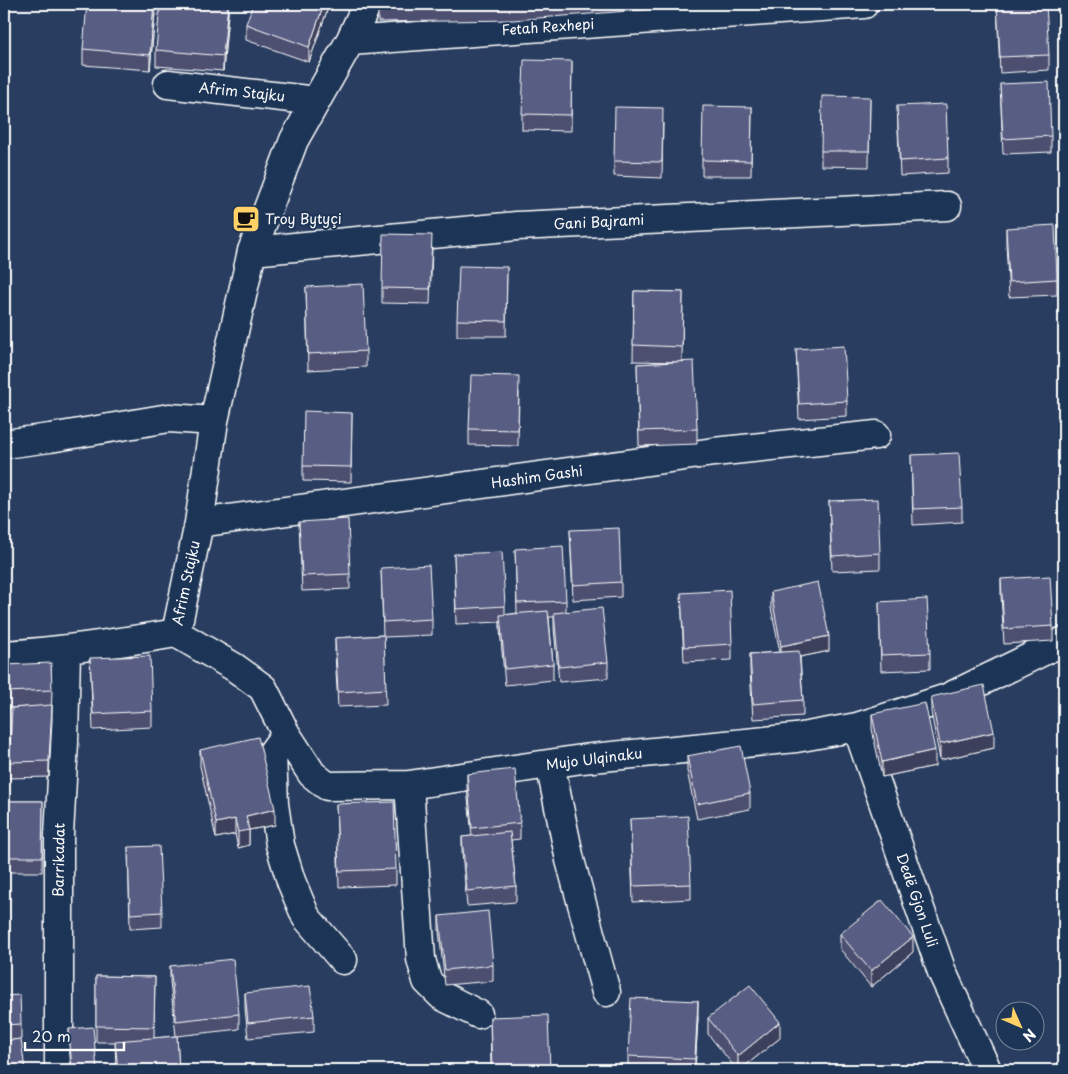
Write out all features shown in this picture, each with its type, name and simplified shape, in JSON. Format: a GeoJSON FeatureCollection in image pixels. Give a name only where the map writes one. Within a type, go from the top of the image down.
{"type":"FeatureCollection","features":[{"type":"Feature","properties":{"kind":"street","name":"Afrim Stajku"},"geometry":{"type":"LineString","coordinates":[[4,655],[112,645],[176,633],[199,523],[214,420],[252,251],[294,140],[350,41],[367,4]]}},
{"type":"Feature","properties":{"kind":"street","name":"Fetah Rexhepi"},"geometry":{"type":"LineString","coordinates":[[350,41],[864,4]]}},
{"type":"Feature","properties":{"kind":"street","name":"Afrim Stajku"},"geometry":{"type":"LineString","coordinates":[[168,84],[316,101]]}},
{"type":"Feature","properties":{"kind":"street","name":"Gani Bajrami"},"geometry":{"type":"LineString","coordinates":[[252,251],[517,226],[947,206]]}},
{"type":"Feature","properties":{"kind":"street"},"geometry":{"type":"LineString","coordinates":[[4,444],[169,418],[214,420]]}},
{"type":"Feature","properties":{"kind":"street","name":"Hashim Gashi"},"geometry":{"type":"LineString","coordinates":[[199,523],[704,454],[876,435]]}},
{"type":"Feature","properties":{"kind":"street","name":"Mujo Ulqinaku"},"geometry":{"type":"LineString","coordinates":[[176,633],[234,667],[263,688],[286,734],[312,774],[327,786],[409,785],[582,759],[796,738],[857,727],[947,698],[1064,641]]}},
{"type":"Feature","properties":{"kind":"street","name":"Barrikadat"},"geometry":{"type":"LineString","coordinates":[[59,1070],[59,835],[66,650]]}},
{"type":"Feature","properties":{"kind":"street","name":"Dedë Gjon Luli"},"geometry":{"type":"LineString","coordinates":[[857,727],[942,972],[987,1070]]}},
{"type":"Feature","properties":{"kind":"street"},"geometry":{"type":"LineString","coordinates":[[286,734],[272,753],[274,804],[280,845],[291,881],[306,916],[343,960]]}},
{"type":"Feature","properties":{"kind":"street"},"geometry":{"type":"LineString","coordinates":[[550,764],[570,860],[606,992]]}},
{"type":"Feature","properties":{"kind":"street"},"geometry":{"type":"LineString","coordinates":[[409,785],[420,959],[427,981],[442,996],[478,1014]]}},
{"type":"Feature","properties":{"kind":"building"},"geometry":{"type":"Polygon","coordinates":[[[87,4],[154,4],[150,55],[83,49],[87,4]]]}},
{"type":"Feature","properties":{"kind":"building"},"geometry":{"type":"Polygon","coordinates":[[[160,4],[228,4],[223,56],[156,50],[160,4]]]}},
{"type":"Feature","properties":{"kind":"building"},"geometry":{"type":"Polygon","coordinates":[[[253,4],[324,4],[309,47],[246,24],[253,4]]]}},
{"type":"Feature","properties":{"kind":"building"},"geometry":{"type":"Polygon","coordinates":[[[997,4],[1046,4],[1049,55],[1000,57],[997,4]]]}},
{"type":"Feature","properties":{"kind":"building"},"geometry":{"type":"Polygon","coordinates":[[[524,60],[572,61],[571,115],[522,114],[524,60]]]}},
{"type":"Feature","properties":{"kind":"building"},"geometry":{"type":"Polygon","coordinates":[[[1049,82],[1051,136],[1003,139],[1000,84],[1049,82]]]}},
{"type":"Feature","properties":{"kind":"building"},"geometry":{"type":"Polygon","coordinates":[[[822,96],[870,97],[869,151],[821,151],[822,96]]]}},
{"type":"Feature","properties":{"kind":"building"},"geometry":{"type":"Polygon","coordinates":[[[946,104],[948,158],[900,161],[897,106],[946,104]]]}},
{"type":"Feature","properties":{"kind":"building"},"geometry":{"type":"Polygon","coordinates":[[[703,106],[752,107],[751,161],[702,160],[703,106]]]}},
{"type":"Feature","properties":{"kind":"building"},"geometry":{"type":"Polygon","coordinates":[[[615,107],[663,108],[662,162],[614,161],[615,107]]]}},
{"type":"Feature","properties":{"kind":"building"},"geometry":{"type":"Polygon","coordinates":[[[1055,225],[1057,279],[1009,282],[1006,228],[1055,225]]]}},
{"type":"Feature","properties":{"kind":"building"},"geometry":{"type":"Polygon","coordinates":[[[383,234],[432,235],[430,289],[382,288],[383,234]]]}},
{"type":"Feature","properties":{"kind":"building"},"geometry":{"type":"Polygon","coordinates":[[[459,266],[507,267],[506,321],[457,320],[459,266]]]}},
{"type":"Feature","properties":{"kind":"building"},"geometry":{"type":"Polygon","coordinates":[[[363,284],[366,351],[308,354],[306,287],[363,284]]]}},
{"type":"Feature","properties":{"kind":"building"},"geometry":{"type":"Polygon","coordinates":[[[634,291],[683,292],[682,347],[633,345],[634,291]]]}},
{"type":"Feature","properties":{"kind":"building"},"geometry":{"type":"Polygon","coordinates":[[[844,346],[847,401],[799,404],[796,349],[844,346]]]}},
{"type":"Feature","properties":{"kind":"building"},"geometry":{"type":"Polygon","coordinates":[[[694,361],[697,429],[639,431],[637,364],[694,361]]]}},
{"type":"Feature","properties":{"kind":"building"},"geometry":{"type":"Polygon","coordinates":[[[471,375],[519,376],[518,430],[469,429],[471,375]]]}},
{"type":"Feature","properties":{"kind":"building"},"geometry":{"type":"Polygon","coordinates":[[[304,411],[352,413],[351,467],[303,466],[304,411]]]}},
{"type":"Feature","properties":{"kind":"building"},"geometry":{"type":"Polygon","coordinates":[[[959,453],[962,507],[913,509],[911,455],[959,453]]]}},
{"type":"Feature","properties":{"kind":"building"},"geometry":{"type":"Polygon","coordinates":[[[878,499],[880,553],[832,556],[829,501],[878,499]]]}},
{"type":"Feature","properties":{"kind":"building"},"geometry":{"type":"Polygon","coordinates":[[[348,519],[350,574],[302,576],[299,522],[348,519]]]}},
{"type":"Feature","properties":{"kind":"building"},"geometry":{"type":"Polygon","coordinates":[[[619,528],[621,582],[573,585],[570,530],[619,528]]]}},
{"type":"Feature","properties":{"kind":"building"},"geometry":{"type":"Polygon","coordinates":[[[563,546],[566,601],[517,603],[515,549],[563,546]]]}},
{"type":"Feature","properties":{"kind":"building"},"geometry":{"type":"Polygon","coordinates":[[[502,552],[505,606],[456,609],[454,554],[502,552]]]}},
{"type":"Feature","properties":{"kind":"building"},"geometry":{"type":"Polygon","coordinates":[[[429,565],[432,619],[383,622],[381,568],[429,565]]]}},
{"type":"Feature","properties":{"kind":"building"},"geometry":{"type":"Polygon","coordinates":[[[1050,576],[1053,626],[1004,629],[1001,579],[1050,576]]]}},
{"type":"Feature","properties":{"kind":"building"},"geometry":{"type":"Polygon","coordinates":[[[818,582],[829,636],[781,646],[771,592],[818,582]]]}},
{"type":"Feature","properties":{"kind":"building"},"geometry":{"type":"Polygon","coordinates":[[[730,590],[732,644],[684,647],[681,593],[730,590]]]}},
{"type":"Feature","properties":{"kind":"building"},"geometry":{"type":"Polygon","coordinates":[[[927,599],[930,653],[881,655],[879,602],[927,599]]]}},
{"type":"Feature","properties":{"kind":"building"},"geometry":{"type":"Polygon","coordinates":[[[602,608],[608,662],[559,667],[554,613],[602,608]]]}},
{"type":"Feature","properties":{"kind":"building"},"geometry":{"type":"Polygon","coordinates":[[[548,611],[553,664],[505,669],[500,615],[548,611]]]}},
{"type":"Feature","properties":{"kind":"building"},"geometry":{"type":"Polygon","coordinates":[[[384,635],[386,689],[338,692],[335,638],[384,635]]]}},
{"type":"Feature","properties":{"kind":"building"},"geometry":{"type":"Polygon","coordinates":[[[799,651],[803,700],[753,704],[750,654],[799,651]]]}},
{"type":"Feature","properties":{"kind":"building"},"geometry":{"type":"Polygon","coordinates":[[[150,656],[152,711],[93,714],[90,658],[150,656]]]}},
{"type":"Feature","properties":{"kind":"building"},"geometry":{"type":"Polygon","coordinates":[[[51,663],[52,690],[6,692],[5,665],[51,663]]]}},
{"type":"Feature","properties":{"kind":"building"},"geometry":{"type":"Polygon","coordinates":[[[984,685],[994,732],[940,744],[931,697],[984,685]]]}},
{"type":"Feature","properties":{"kind":"building"},"geometry":{"type":"Polygon","coordinates":[[[925,703],[935,750],[882,762],[872,714],[925,703]]]}},
{"type":"Feature","properties":{"kind":"building"},"geometry":{"type":"Polygon","coordinates":[[[52,705],[49,761],[9,762],[12,708],[52,705]]]}},
{"type":"Feature","properties":{"kind":"building"},"geometry":{"type":"Polygon","coordinates":[[[258,737],[275,809],[246,816],[249,830],[238,832],[235,819],[216,823],[200,750],[258,737]]]}},
{"type":"Feature","properties":{"kind":"building"},"geometry":{"type":"Polygon","coordinates":[[[741,746],[750,793],[697,804],[687,756],[741,746]]]}},
{"type":"Feature","properties":{"kind":"building"},"geometry":{"type":"Polygon","coordinates":[[[515,769],[520,823],[472,828],[467,774],[515,769]]]}},
{"type":"Feature","properties":{"kind":"building"},"geometry":{"type":"Polygon","coordinates":[[[4,801],[43,801],[42,857],[4,857],[4,801]]]}},
{"type":"Feature","properties":{"kind":"building"},"geometry":{"type":"Polygon","coordinates":[[[394,802],[396,869],[339,871],[336,804],[394,802]]]}},
{"type":"Feature","properties":{"kind":"building"},"geometry":{"type":"Polygon","coordinates":[[[688,816],[691,884],[633,886],[630,819],[688,816]]]}},
{"type":"Feature","properties":{"kind":"building"},"geometry":{"type":"Polygon","coordinates":[[[510,832],[516,886],[467,891],[462,837],[510,832]]]}},
{"type":"Feature","properties":{"kind":"building"},"geometry":{"type":"Polygon","coordinates":[[[159,846],[162,912],[130,914],[128,847],[159,846]]]}},
{"type":"Feature","properties":{"kind":"building"},"geometry":{"type":"Polygon","coordinates":[[[4,864],[6,864],[7,914],[4,914],[4,864]]]}},
{"type":"Feature","properties":{"kind":"building"},"geometry":{"type":"Polygon","coordinates":[[[882,900],[913,937],[871,971],[840,934],[882,900]]]}},
{"type":"Feature","properties":{"kind":"building"},"geometry":{"type":"Polygon","coordinates":[[[488,911],[493,965],[445,970],[439,916],[488,911]]]}},
{"type":"Feature","properties":{"kind":"building"},"geometry":{"type":"Polygon","coordinates":[[[233,959],[239,1014],[176,1021],[170,966],[233,959]]]}},
{"type":"Feature","properties":{"kind":"building"},"geometry":{"type":"Polygon","coordinates":[[[96,976],[155,977],[154,1027],[96,1026],[96,976]]]}},
{"type":"Feature","properties":{"kind":"building"},"geometry":{"type":"Polygon","coordinates":[[[750,985],[780,1022],[738,1056],[708,1018],[750,985]]]}},
{"type":"Feature","properties":{"kind":"building"},"geometry":{"type":"Polygon","coordinates":[[[310,986],[314,1016],[248,1023],[245,993],[310,986]]]}},
{"type":"Feature","properties":{"kind":"building"},"geometry":{"type":"Polygon","coordinates":[[[20,995],[21,1024],[4,1025],[4,996],[20,995]]]}},
{"type":"Feature","properties":{"kind":"building"},"geometry":{"type":"Polygon","coordinates":[[[631,998],[698,1001],[695,1059],[628,1056],[631,998]]]}},
{"type":"Feature","properties":{"kind":"building"},"geometry":{"type":"Polygon","coordinates":[[[548,1015],[550,1070],[492,1070],[490,1017],[548,1015]]]}},
{"type":"Feature","properties":{"kind":"building"},"geometry":{"type":"Polygon","coordinates":[[[93,1027],[97,1070],[72,1070],[69,1029],[93,1027]]]}},
{"type":"Feature","properties":{"kind":"building"},"geometry":{"type":"Polygon","coordinates":[[[177,1036],[179,1070],[118,1070],[115,1041],[177,1036]]]}},
{"type":"Feature","properties":{"kind":"building"},"geometry":{"type":"Polygon","coordinates":[[[21,1039],[25,1070],[4,1070],[4,1041],[21,1039]]]}},
{"type":"Feature","properties":{"kind":"place","name":"Troy Bytyçi"},"geometry":{"type":"Point","coordinates":[246,219]}}]}
